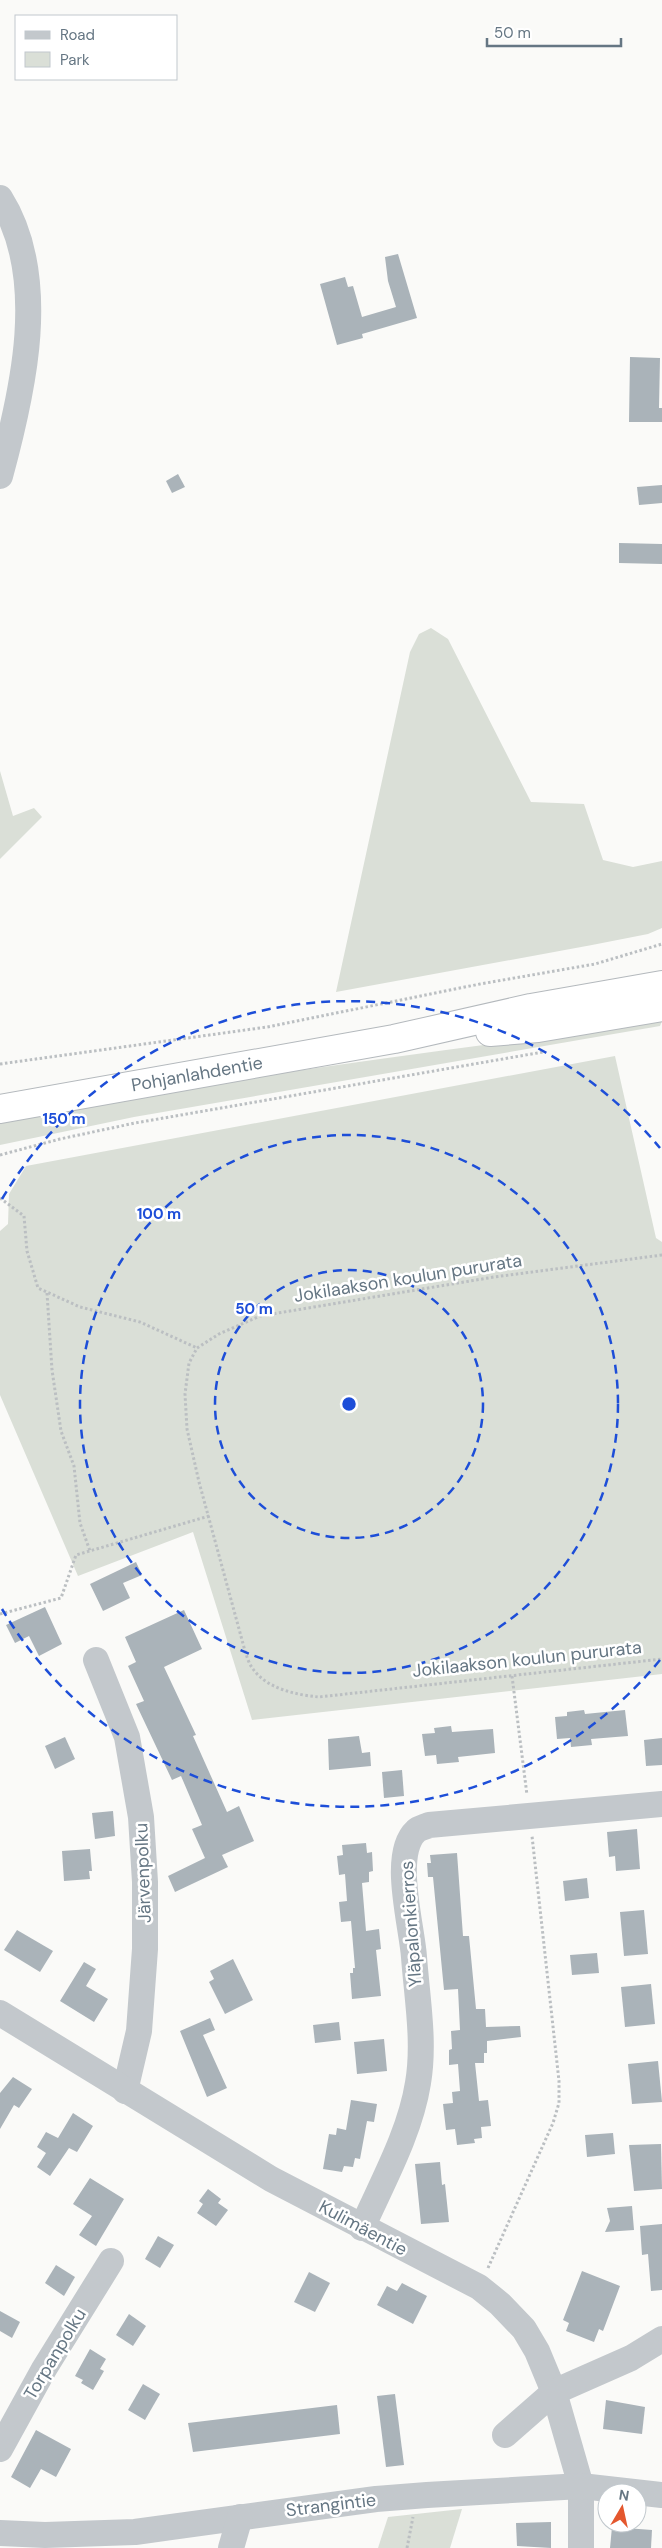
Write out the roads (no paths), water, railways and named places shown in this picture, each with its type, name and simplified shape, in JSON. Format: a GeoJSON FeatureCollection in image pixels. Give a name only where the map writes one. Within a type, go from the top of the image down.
{"type":"FeatureCollection","features":[{"type":"Feature","properties":{"kind":"highway","name":"Pohjanlahdentie"},"geometry":{"type":"LineString","coordinates":[[0,1109],[394,1039],[531,1008],[662,985]]}},
{"type":"Feature","properties":{"kind":"highway","name":"Pohjanlahdentie"},"geometry":{"type":"LineString","coordinates":[[394,1039],[538,1028],[662,1007]]}},
{"type":"Feature","properties":{"kind":"street"},"geometry":{"type":"LineString","coordinates":[[0,198],[16,228],[27,282],[28,312],[17,410],[0,476]]}},
{"type":"Feature","properties":{"kind":"street","name":"Järvenpolku"},"geometry":{"type":"LineString","coordinates":[[96,1660],[127,1737],[141,1818],[145,1892],[143,1991],[139,2031],[124,2091]]}},
{"type":"Feature","properties":{"kind":"street","name":"Yläpalonkierros"},"geometry":{"type":"LineString","coordinates":[[362,2228],[395,2154],[411,2111],[418,2082],[420,2056],[414,1954],[403,1863],[408,1844],[416,1831],[429,1825],[662,1804]]}},
{"type":"Feature","properties":{"kind":"street","name":"Kulimäentie"},"geometry":{"type":"LineString","coordinates":[[0,2013],[124,2091],[271,2179],[362,2228],[479,2287],[500,2304],[524,2329],[537,2351],[554,2392],[581,2486],[581,2548]]}},
{"type":"Feature","properties":{"kind":"street","name":"Torpanpolku"},"geometry":{"type":"LineString","coordinates":[[0,2448],[44,2369],[111,2261]]}},
{"type":"Feature","properties":{"kind":"street"},"geometry":{"type":"LineString","coordinates":[[506,2435],[554,2392],[631,2358],[662,2339]]}},
{"type":"Feature","properties":{"kind":"street","name":"Strangintie"},"geometry":{"type":"LineString","coordinates":[[0,2533],[46,2535],[135,2532],[376,2499],[581,2486],[662,2496]]}},
{"type":"Feature","properties":{"kind":"street"},"geometry":{"type":"LineString","coordinates":[[231,2548],[240,2517]]}}]}
